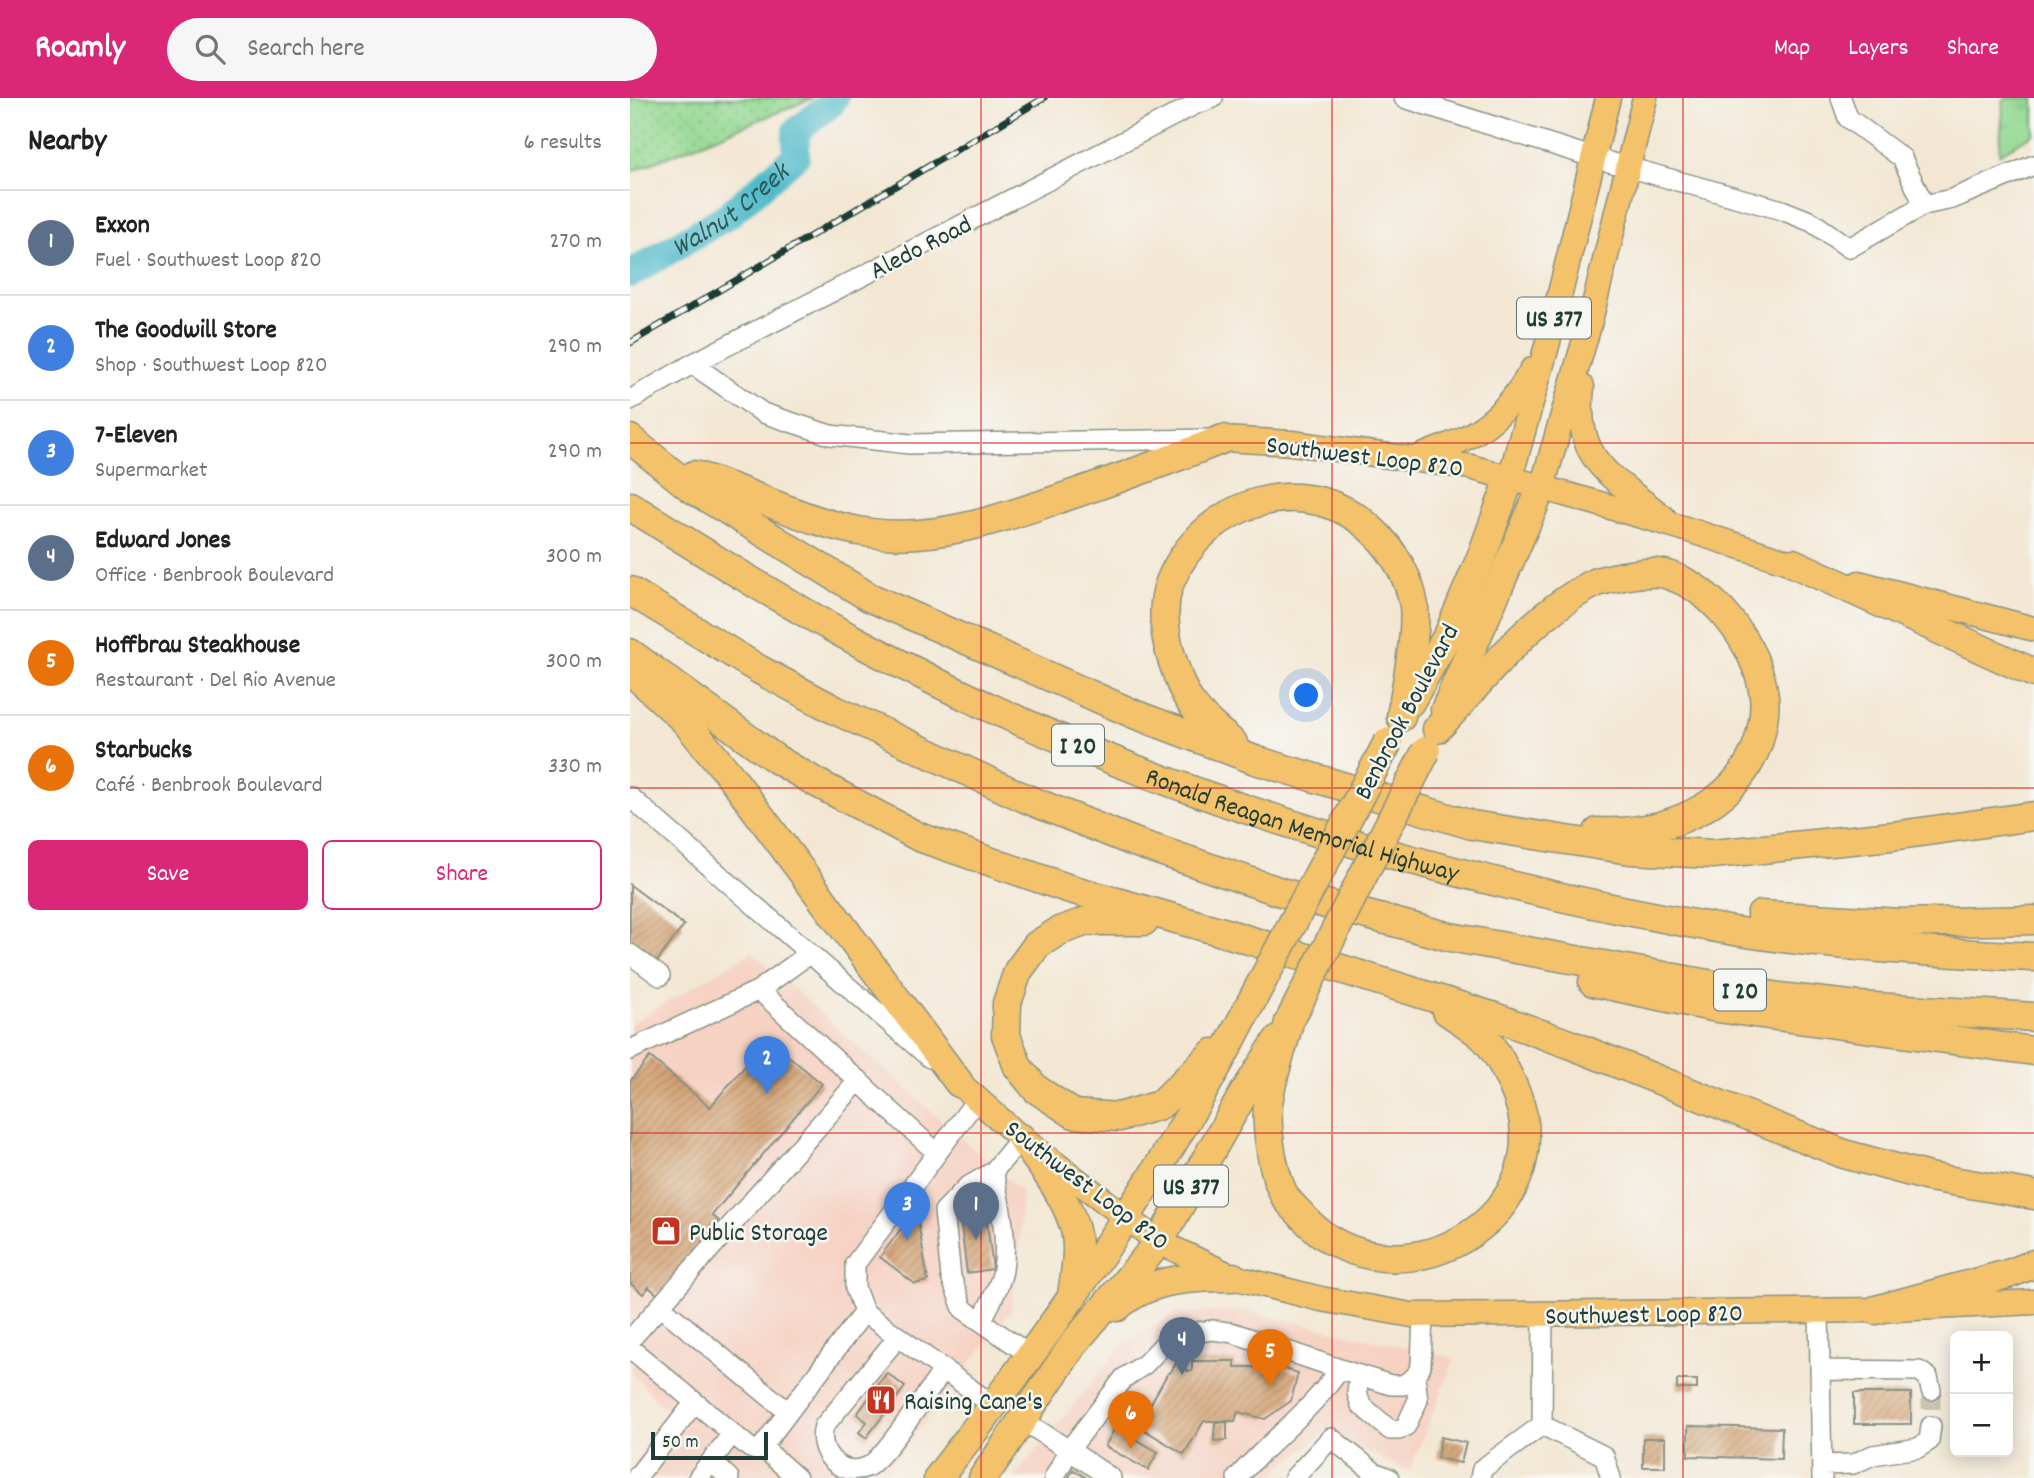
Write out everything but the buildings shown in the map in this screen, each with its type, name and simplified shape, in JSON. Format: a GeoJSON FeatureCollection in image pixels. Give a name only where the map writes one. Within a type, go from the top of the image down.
{"type":"FeatureCollection","features":[{"type":"Feature","properties":{"kind":"highway"},"geometry":{"type":"LineString","coordinates":[[630,439],[691,488],[869,597],[1134,714],[1255,760],[1472,825],[1630,850],[1713,854],[1892,836],[2034,816]]}},
{"type":"Feature","properties":{"kind":"highway"},"geometry":{"type":"LineString","coordinates":[[667,467],[832,524],[871,533],[931,534],[1004,518],[1158,465],[1223,439]]}},
{"type":"Feature","properties":{"kind":"highway","name":"Benbrook Boulevard"},"geometry":{"type":"LineString","coordinates":[[939,1478],[1072,1301],[1170,1149],[1245,1015],[1401,717],[1449,633],[1482,555],[1510,478]]}},
{"type":"Feature","properties":{"kind":"highway","name":"Benbrook Boulevard"},"geometry":{"type":"LineString","coordinates":[[983,1478],[1075,1342],[1159,1242],[1244,1093],[1290,1020],[1432,740],[1542,487]]}},
{"type":"Feature","properties":{"kind":"highway"},"geometry":{"type":"LineString","coordinates":[[1255,760],[1209,724],[1190,702],[1168,649],[1164,621],[1169,584],[1185,553],[1209,528],[1238,508],[1268,498],[1302,497],[1336,506],[1365,523],[1387,545],[1404,574],[1414,606],[1412,646],[1401,717]]}},
{"type":"Feature","properties":{"kind":"highway","name":"Ronald Reagan Memorial Highway"},"geometry":{"type":"LineString","coordinates":[[630,506],[769,592],[862,645],[957,692],[1122,764],[1187,789],[1309,829],[1435,867],[1562,898],[1730,930],[1941,952],[2034,957]]}},
{"type":"Feature","properties":{"kind":"highway"},"geometry":{"type":"LineString","coordinates":[[1793,563],[2034,673]]}},
{"type":"Feature","properties":{"kind":"highway"},"geometry":{"type":"LineString","coordinates":[[1432,740],[1539,623],[1569,598],[1600,581],[1639,573],[1665,574],[1691,587],[1723,611],[1740,633],[1756,664],[1765,698],[1762,731],[1752,758],[1719,799],[1693,815],[1665,826],[1641,830],[1617,833],[1536,827],[1501,831]]}},
{"type":"Feature","properties":{"kind":"highway","name":"I 20"},"geometry":{"type":"LineString","coordinates":[[630,591],[760,670],[835,710],[1027,799],[1134,842],[1281,892],[1450,937],[1779,997],[1859,1006],[2034,1017]]}},
{"type":"Feature","properties":{"kind":"highway"},"geometry":{"type":"LineString","coordinates":[[630,653],[776,759],[919,837],[1067,888],[1226,933],[1492,1016],[1844,1154],[1929,1177],[2034,1195]]}},
{"type":"Feature","properties":{"kind":"highway"},"geometry":{"type":"LineString","coordinates":[[630,670],[685,721],[732,778],[968,1091]]}},
{"type":"Feature","properties":{"kind":"highway"},"geometry":{"type":"LineString","coordinates":[[1562,898],[1610,889],[1794,919],[1901,923],[2034,920]]}},
{"type":"Feature","properties":{"kind":"highway"},"geometry":{"type":"LineString","coordinates":[[1173,919],[1087,921],[1059,932],[1037,945],[1018,971],[1007,1003],[1006,1035],[1018,1067],[1036,1089],[1074,1114],[1119,1117],[1160,1105],[1245,1015]]}},
{"type":"Feature","properties":{"kind":"highway"},"geometry":{"type":"LineString","coordinates":[[1450,937],[1472,957],[1717,1008],[2034,1051]]}},
{"type":"Feature","properties":{"kind":"highway"},"geometry":{"type":"LineString","coordinates":[[1290,1020],[1268,1105],[1271,1149],[1286,1199],[1310,1224],[1353,1252],[1400,1258],[1438,1251],[1473,1234],[1502,1206],[1519,1176],[1525,1140],[1520,1102],[1503,1065],[1482,1036],[1428,998]]}},
{"type":"Feature","properties":{"kind":"highway"},"geometry":{"type":"LineString","coordinates":[[1021,1138],[1055,1185],[1074,1223],[1077,1249],[1072,1301]]}},
{"type":"Feature","properties":{"kind":"highway"},"geometry":{"type":"LineString","coordinates":[[1876,1311],[2034,1264]]}},
{"type":"Feature","properties":{"kind":"highway"},"geometry":{"type":"LineString","coordinates":[[1075,1342],[1130,1296],[1189,1277],[1233,1277]]}},
{"type":"Feature","properties":{"kind":"main road","name":"Benbrook Boulevard"},"geometry":{"type":"LineString","coordinates":[[1510,478],[1548,342],[1608,98]]}},
{"type":"Feature","properties":{"kind":"main road","name":"Benbrook Boulevard"},"geometry":{"type":"LineString","coordinates":[[1542,487],[1588,329],[1645,98]]}},
{"type":"Feature","properties":{"kind":"main road"},"geometry":{"type":"LineString","coordinates":[[1588,329],[1579,410],[1583,438],[1588,449],[1606,471],[1673,525]]}},
{"type":"Feature","properties":{"kind":"main road"},"geometry":{"type":"LineString","coordinates":[[1416,459],[1467,438],[1492,421],[1518,394],[1548,342]]}},
{"type":"Feature","properties":{"kind":"main road","name":"Southwest Loop 820"},"geometry":{"type":"LineString","coordinates":[[1223,439],[1292,443],[1471,467],[1673,525],[1878,589],[2034,629]]}},
{"type":"Feature","properties":{"kind":"main road","name":"Southwest Loop 820"},"geometry":{"type":"LineString","coordinates":[[968,1091],[1021,1138],[1159,1242],[1233,1277],[1321,1299],[1412,1315],[1876,1311],[2034,1302]]}},
{"type":"Feature","properties":{"kind":"street","name":"Aledo Road"},"geometry":{"type":"LineString","coordinates":[[630,400],[692,364],[1213,98]]}},
{"type":"Feature","properties":{"kind":"street"},"geometry":{"type":"LineString","coordinates":[[1404,98],[1595,158],[1782,210],[1812,222],[1849,248],[1924,205],[1952,199],[2034,165]]}},
{"type":"Feature","properties":{"kind":"street"},"geometry":{"type":"LineString","coordinates":[[1842,98],[1849,118],[1902,158],[1924,205]]}},
{"type":"Feature","properties":{"kind":"street","name":"Southwest Loop 820"},"geometry":{"type":"LineString","coordinates":[[692,364],[763,413],[830,435],[910,444],[1223,439]]}},
{"type":"Feature","properties":{"kind":"street","name":"Southwest Loop 820"},"geometry":{"type":"LineString","coordinates":[[630,797],[968,1091]]}},
{"type":"Feature","properties":{"kind":"street"},"geometry":{"type":"LineString","coordinates":[[630,954],[660,976]]}},
{"type":"Feature","properties":{"kind":"street"},"geometry":{"type":"LineString","coordinates":[[630,1051],[759,990],[809,954]]}},
{"type":"Feature","properties":{"kind":"street"},"geometry":{"type":"LineString","coordinates":[[759,990],[937,1153]]}},
{"type":"Feature","properties":{"kind":"street"},"geometry":{"type":"LineString","coordinates":[[630,1340],[859,1080]]}},
{"type":"Feature","properties":{"kind":"street"},"geometry":{"type":"LineString","coordinates":[[968,1091],[937,1153],[855,1264],[855,1288],[864,1312],[994,1406]]}},
{"type":"Feature","properties":{"kind":"street"},"geometry":{"type":"LineString","coordinates":[[1021,1138],[993,1172],[967,1187],[944,1211],[951,1277],[963,1309],[1030,1355]]}},
{"type":"Feature","properties":{"kind":"street"},"geometry":{"type":"LineString","coordinates":[[982,1320],[1003,1272],[1001,1209],[993,1172]]}},
{"type":"Feature","properties":{"kind":"street"},"geometry":{"type":"LineString","coordinates":[[660,1306],[788,1412]]}},
{"type":"Feature","properties":{"kind":"street"},"geometry":{"type":"LineString","coordinates":[[1819,1311],[1822,1472],[1853,1464],[1873,1455],[1918,1448],[1930,1441],[1931,1426]]}},
{"type":"Feature","properties":{"kind":"street"},"geometry":{"type":"LineString","coordinates":[[630,1348],[732,1434],[756,1450],[762,1447],[864,1312]]}},
{"type":"Feature","properties":{"kind":"street"},"geometry":{"type":"LineString","coordinates":[[1542,1425],[1543,1314]]}},
{"type":"Feature","properties":{"kind":"street"},"geometry":{"type":"LineString","coordinates":[[1054,1478],[1069,1450],[1124,1378],[1144,1364],[1167,1341],[1191,1333],[1213,1330],[1234,1333],[1391,1385],[1403,1385],[1415,1377],[1421,1366],[1423,1315]]}},
{"type":"Feature","properties":{"kind":"street"},"geometry":{"type":"LineString","coordinates":[[898,1337],[824,1426],[821,1436],[823,1447],[830,1459],[844,1468],[870,1466],[944,1369]]}},
{"type":"Feature","properties":{"kind":"street"},"geometry":{"type":"LineString","coordinates":[[1237,1478],[1304,1409],[1323,1394],[1340,1369]]}},
{"type":"Feature","properties":{"kind":"street"},"geometry":{"type":"LineString","coordinates":[[1821,1370],[1919,1371],[1928,1377],[1931,1390]]}},
{"type":"Feature","properties":{"kind":"street"},"geometry":{"type":"LineString","coordinates":[[1359,1375],[1357,1393],[1361,1405],[1390,1430],[1399,1430],[1406,1426],[1418,1400],[1415,1377]]}},
{"type":"Feature","properties":{"kind":"street"},"geometry":{"type":"LineString","coordinates":[[636,1478],[695,1402]]}},
{"type":"Feature","properties":{"kind":"street"},"geometry":{"type":"LineString","coordinates":[[1022,1420],[1111,1478]]}},
{"type":"Feature","properties":{"kind":"street"},"geometry":{"type":"LineString","coordinates":[[1480,1478],[1482,1469],[1542,1425]]}},
{"type":"Feature","properties":{"kind":"street"},"geometry":{"type":"LineString","coordinates":[[1542,1425],[1604,1456],[1611,1478]]}},
{"type":"Feature","properties":{"kind":"street"},"geometry":{"type":"LineString","coordinates":[[698,1478],[732,1434]]}},
{"type":"Feature","properties":{"kind":"street"},"geometry":{"type":"LineString","coordinates":[[1294,1478],[1331,1438],[1374,1472],[1389,1478]]}},
{"type":"Feature","properties":{"kind":"street"},"geometry":{"type":"LineString","coordinates":[[762,1447],[793,1477]]}},
{"type":"Feature","properties":{"kind":"street"},"geometry":{"type":"LineString","coordinates":[[711,1461],[729,1478]]}},
{"type":"Feature","properties":{"kind":"shaded area"},"geometry":{"type":"Polygon","coordinates":[[[752,952],[1022,1192],[1019,1248],[1011,1311],[881,1478],[630,1478],[630,1469],[670,1414],[630,1371],[630,1024],[752,952]]]}},
{"type":"Feature","properties":{"kind":"shaded area"},"geometry":{"type":"Polygon","coordinates":[[[1245,1311],[1455,1358],[1409,1472],[1327,1432],[1286,1462],[1272,1478],[1014,1478],[1123,1344],[1174,1313],[1245,1311]]]}},
{"type":"Feature","properties":{"kind":"green space"},"geometry":{"type":"Polygon","coordinates":[[[630,98],[813,98],[630,172],[630,98]]]}},
{"type":"Feature","properties":{"kind":"green space"},"geometry":{"type":"Polygon","coordinates":[[[2004,98],[2034,98],[2034,134],[1999,154],[2004,98]]]}},
{"type":"Feature","properties":{"kind":"waterway","name":"Walnut Creek"},"geometry":{"type":"LineString","coordinates":[[630,274],[728,215],[796,156],[796,131],[835,98]]}},
{"type":"Feature","properties":{"kind":"tunnel"},"geometry":{"type":"LineString","coordinates":[[1931,1390],[1931,1426]]}},
{"type":"Feature","properties":{"kind":"railway"},"geometry":{"type":"LineString","coordinates":[[630,343],[1044,98]]}},
{"type":"Feature","properties":{"kind":"place","name":"The Goodwill Store"},"geometry":{"type":"Point","coordinates":[767,1094]}},
{"type":"Feature","properties":{"kind":"place","name":"Public Storage"},"geometry":{"type":"Point","coordinates":[666,1231]}},
{"type":"Feature","properties":{"kind":"place","name":"7-Eleven"},"geometry":{"type":"Point","coordinates":[907,1240]}},
{"type":"Feature","properties":{"kind":"place","name":"Exxon"},"geometry":{"type":"Point","coordinates":[976,1240]}},
{"type":"Feature","properties":{"kind":"place","name":"Edward Jones"},"geometry":{"type":"Point","coordinates":[1182,1375]}},
{"type":"Feature","properties":{"kind":"place","name":"Hoffbrau Steakhouse"},"geometry":{"type":"Point","coordinates":[1270,1387]}},
{"type":"Feature","properties":{"kind":"place","name":"Raising Cane's"},"geometry":{"type":"Point","coordinates":[881,1400]}},
{"type":"Feature","properties":{"kind":"place","name":"Starbucks"},"geometry":{"type":"Point","coordinates":[1131,1449]}}]}
